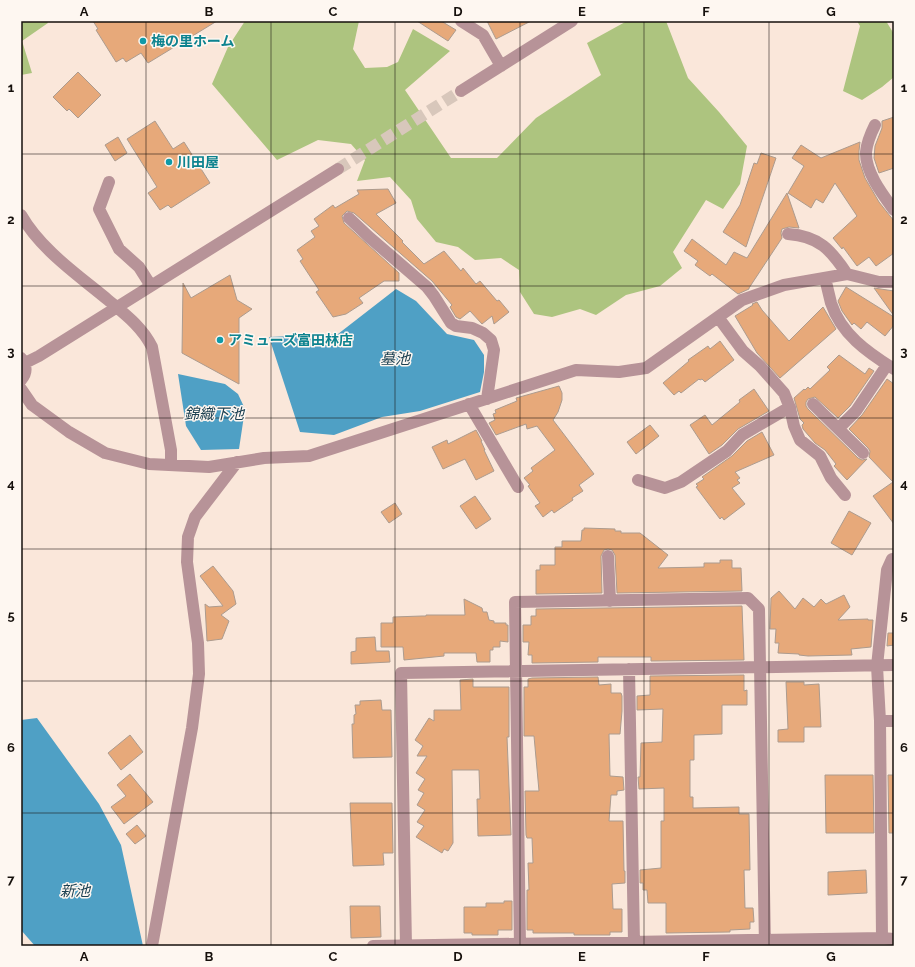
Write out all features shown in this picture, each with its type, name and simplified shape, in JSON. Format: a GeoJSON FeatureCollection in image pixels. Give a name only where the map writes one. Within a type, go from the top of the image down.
{"type":"FeatureCollection","features":[{"type":"Feature","properties":{"kind":"street"},"geometry":{"type":"LineString","coordinates":[[461,21],[483,35],[501,66]]}},
{"type":"Feature","properties":{"kind":"street"},"geometry":{"type":"LineString","coordinates":[[461,91],[572,21]]}},
{"type":"Feature","properties":{"kind":"street"},"geometry":{"type":"LineString","coordinates":[[875,125],[868,140],[866,153],[868,165],[880,191],[894,210]]}},
{"type":"Feature","properties":{"kind":"street"},"geometry":{"type":"LineString","coordinates":[[21,380],[25,373],[23,361],[151,286],[338,169]]}},
{"type":"Feature","properties":{"kind":"street"},"geometry":{"type":"LineString","coordinates":[[109,182],[99,208],[119,249],[139,267],[151,286]]}},
{"type":"Feature","properties":{"kind":"street"},"geometry":{"type":"LineString","coordinates":[[21,215],[28,227],[54,254],[136,324],[147,338],[152,347],[171,450],[171,465]]}},
{"type":"Feature","properties":{"kind":"street"},"geometry":{"type":"LineString","coordinates":[[349,218],[427,287],[451,323],[456,326],[472,328],[483,333],[491,340],[494,350],[487,399]]}},
{"type":"Feature","properties":{"kind":"street"},"geometry":{"type":"LineString","coordinates":[[788,234],[802,235],[811,238],[824,246],[836,258],[847,274]]}},
{"type":"Feature","properties":{"kind":"street"},"geometry":{"type":"LineString","coordinates":[[21,389],[32,405],[69,432],[106,453],[149,464],[209,467],[264,458],[309,456],[576,370],[619,372],[646,368],[742,300],[784,285],[847,274],[879,282],[894,282]]}},
{"type":"Feature","properties":{"kind":"street"},"geometry":{"type":"LineString","coordinates":[[825,278],[831,303],[839,320],[852,337],[864,349],[891,367],[856,411],[839,428]]}},
{"type":"Feature","properties":{"kind":"street"},"geometry":{"type":"LineString","coordinates":[[718,317],[743,351],[760,366],[784,393],[800,440],[820,456],[831,478],[845,495]]}},
{"type":"Feature","properties":{"kind":"street"},"geometry":{"type":"LineString","coordinates":[[469,404],[518,487]]}},
{"type":"Feature","properties":{"kind":"street"},"geometry":{"type":"LineString","coordinates":[[814,404],[863,453]]}},
{"type":"Feature","properties":{"kind":"street"},"geometry":{"type":"LineString","coordinates":[[638,480],[665,488],[680,482],[727,452],[742,435],[790,407]]}},
{"type":"Feature","properties":{"kind":"street"},"geometry":{"type":"LineString","coordinates":[[152,946],[192,728],[199,674],[198,643],[188,562],[188,537],[195,517],[237,462]]}},
{"type":"Feature","properties":{"kind":"street"},"geometry":{"type":"LineString","coordinates":[[608,556],[610,600]]}},
{"type":"Feature","properties":{"kind":"street"},"geometry":{"type":"LineString","coordinates":[[373,946],[520,945],[634,942],[765,943],[888,939],[877,666],[889,597],[887,570],[892,559]]}},
{"type":"Feature","properties":{"kind":"street"},"geometry":{"type":"LineString","coordinates":[[520,945],[515,602],[748,598],[759,609],[765,943]]}},
{"type":"Feature","properties":{"kind":"street"},"geometry":{"type":"LineString","coordinates":[[406,946],[401,673],[894,665]]}},
{"type":"Feature","properties":{"kind":"street"},"geometry":{"type":"LineString","coordinates":[[629,669],[634,942]]}},
{"type":"Feature","properties":{"kind":"street"},"geometry":{"type":"LineString","coordinates":[[880,721],[894,721]]}},
{"type":"Feature","properties":{"kind":"green space"},"geometry":{"type":"Polygon","coordinates":[[[21,21],[47,21],[48,23],[22,41],[32,73],[21,75],[21,21]]]}},
{"type":"Feature","properties":{"kind":"green space"},"geometry":{"type":"Polygon","coordinates":[[[245,21],[359,21],[353,49],[365,68],[387,67],[398,62],[413,29],[450,51],[405,90],[451,158],[497,158],[536,118],[601,75],[587,43],[627,21],[666,21],[688,78],[747,146],[740,184],[723,209],[706,200],[673,252],[682,268],[660,286],[626,295],[596,315],[580,309],[552,317],[534,314],[520,292],[519,270],[501,258],[475,260],[458,247],[436,242],[417,219],[411,200],[390,177],[357,181],[365,160],[351,144],[318,140],[277,160],[212,84],[228,47],[245,21]]]}},
{"type":"Feature","properties":{"kind":"green space"},"geometry":{"type":"Polygon","coordinates":[[[857,21],[886,21],[894,34],[894,77],[862,100],[843,91],[860,26],[857,21]]]}},
{"type":"Feature","properties":{"kind":"water","name":"墓池"},"geometry":{"type":"Polygon","coordinates":[[[396,289],[416,301],[447,334],[474,340],[484,355],[484,372],[480,392],[420,411],[382,417],[334,435],[300,432],[269,337],[338,334],[396,289]]]}},
{"type":"Feature","properties":{"kind":"water","name":"錦織下池"},"geometry":{"type":"Polygon","coordinates":[[[178,374],[225,384],[238,394],[245,409],[239,449],[201,450],[186,426],[178,374]]]}},
{"type":"Feature","properties":{"kind":"water","name":"新池"},"geometry":{"type":"Polygon","coordinates":[[[37,718],[99,804],[121,845],[143,946],[35,946],[21,930],[21,720],[37,718]]]}},
{"type":"Feature","properties":{"kind":"building","name":"梅の里ホーム"},"geometry":{"type":"Polygon","coordinates":[[[93,21],[217,21],[148,63],[141,53],[126,62],[123,58],[116,62],[96,30],[98,29],[93,21]]]}},
{"type":"Feature","properties":{"kind":"building"},"geometry":{"type":"Polygon","coordinates":[[[417,21],[441,21],[456,30],[448,41],[417,21]]]}},
{"type":"Feature","properties":{"kind":"building"},"geometry":{"type":"Polygon","coordinates":[[[487,21],[531,21],[496,39],[487,21]]]}},
{"type":"Feature","properties":{"kind":"building"},"geometry":{"type":"Polygon","coordinates":[[[78,72],[101,95],[78,118],[69,109],[67,111],[53,97],[78,72]]]}},
{"type":"Feature","properties":{"kind":"building"},"geometry":{"type":"Polygon","coordinates":[[[894,117],[894,168],[879,173],[874,158],[875,146],[882,128],[882,121],[894,117]]]}},
{"type":"Feature","properties":{"kind":"building","name":"川田屋"},"geometry":{"type":"Polygon","coordinates":[[[155,121],[173,149],[184,142],[210,183],[171,208],[168,205],[160,210],[148,193],[157,187],[127,139],[155,121]]]}},
{"type":"Feature","properties":{"kind":"building"},"geometry":{"type":"Polygon","coordinates":[[[118,137],[127,153],[115,161],[105,145],[118,137]]]}},
{"type":"Feature","properties":{"kind":"building"},"geometry":{"type":"Polygon","coordinates":[[[860,142],[859,160],[865,178],[879,202],[894,221],[894,253],[876,266],[869,257],[857,266],[843,247],[842,249],[833,238],[857,216],[835,183],[823,203],[816,199],[811,208],[788,193],[804,166],[792,158],[801,145],[821,158],[860,142]]]}},
{"type":"Feature","properties":{"kind":"building"},"geometry":{"type":"Polygon","coordinates":[[[761,153],[776,158],[746,247],[723,232],[740,205],[754,163],[757,164],[761,153]]]}},
{"type":"Feature","properties":{"kind":"building"},"geometry":{"type":"Polygon","coordinates":[[[388,189],[396,203],[376,214],[403,241],[402,242],[424,264],[444,251],[461,271],[463,268],[476,284],[480,281],[497,301],[499,300],[509,312],[494,324],[492,316],[482,324],[470,311],[460,319],[456,317],[450,307],[452,305],[432,281],[354,213],[347,211],[342,216],[344,223],[399,273],[399,281],[384,281],[359,298],[363,303],[346,314],[333,317],[316,292],[319,290],[300,261],[303,259],[297,250],[315,237],[311,231],[319,226],[314,219],[333,205],[335,208],[359,194],[357,190],[388,189]]]}},
{"type":"Feature","properties":{"kind":"building"},"geometry":{"type":"Polygon","coordinates":[[[787,193],[799,228],[789,227],[782,229],[782,238],[749,289],[738,294],[712,274],[710,276],[695,265],[698,261],[684,251],[692,239],[726,265],[734,252],[747,258],[787,193]]]}},
{"type":"Feature","properties":{"kind":"building","name":"アミューズ富田林店"},"geometry":{"type":"Polygon","coordinates":[[[230,275],[237,300],[252,309],[239,318],[239,384],[182,353],[183,283],[191,298],[230,275]]]}},
{"type":"Feature","properties":{"kind":"building"},"geometry":{"type":"Polygon","coordinates":[[[846,287],[894,317],[894,325],[885,336],[867,322],[861,329],[854,323],[852,325],[842,311],[838,301],[846,287]]]}},
{"type":"Feature","properties":{"kind":"building"},"geometry":{"type":"Polygon","coordinates":[[[874,288],[894,291],[894,316],[874,288]]]}},
{"type":"Feature","properties":{"kind":"building"},"geometry":{"type":"Polygon","coordinates":[[[757,302],[762,310],[789,341],[823,307],[836,329],[780,378],[757,353],[735,316],[757,302]]]}},
{"type":"Feature","properties":{"kind":"building"},"geometry":{"type":"Polygon","coordinates":[[[720,341],[734,360],[705,382],[702,379],[699,379],[681,393],[679,391],[674,395],[663,383],[689,361],[688,360],[708,346],[710,349],[720,341]]]}},
{"type":"Feature","properties":{"kind":"building"},"geometry":{"type":"Polygon","coordinates":[[[839,355],[865,374],[869,368],[874,371],[850,406],[838,418],[815,397],[808,399],[806,406],[858,458],[862,460],[867,459],[847,480],[834,466],[836,464],[825,450],[815,443],[803,429],[802,425],[804,423],[800,419],[794,398],[804,389],[805,390],[808,387],[810,389],[830,370],[827,367],[839,355]]]}},
{"type":"Feature","properties":{"kind":"building"},"geometry":{"type":"Polygon","coordinates":[[[887,379],[894,384],[894,524],[873,496],[893,482],[869,457],[870,451],[868,448],[849,429],[862,415],[887,379]]]}},
{"type":"Feature","properties":{"kind":"building"},"geometry":{"type":"Polygon","coordinates":[[[559,386],[562,393],[562,400],[558,412],[553,420],[594,474],[579,485],[583,491],[572,498],[573,500],[554,513],[552,510],[543,517],[535,506],[540,503],[528,486],[530,485],[524,478],[533,471],[531,468],[555,450],[537,426],[527,429],[526,424],[496,435],[489,423],[495,420],[493,414],[496,413],[495,410],[517,401],[516,398],[559,386]]]}},
{"type":"Feature","properties":{"kind":"building"},"geometry":{"type":"Polygon","coordinates":[[[754,389],[769,411],[738,429],[722,445],[709,454],[690,425],[705,415],[712,425],[740,402],[739,400],[754,389]]]}},
{"type":"Feature","properties":{"kind":"building"},"geometry":{"type":"Polygon","coordinates":[[[650,425],[659,436],[636,454],[627,442],[650,425]]]}},
{"type":"Feature","properties":{"kind":"building"},"geometry":{"type":"Polygon","coordinates":[[[476,430],[494,471],[476,480],[465,459],[443,469],[432,447],[447,440],[448,444],[476,430]]]}},
{"type":"Feature","properties":{"kind":"building"},"geometry":{"type":"Polygon","coordinates":[[[762,432],[774,455],[735,472],[740,478],[737,480],[740,483],[732,488],[745,504],[724,520],[722,517],[720,519],[696,487],[698,486],[696,484],[704,479],[702,477],[732,456],[747,441],[762,432]]]}},
{"type":"Feature","properties":{"kind":"building"},"geometry":{"type":"Polygon","coordinates":[[[475,496],[491,519],[476,529],[460,506],[475,496]]]}},
{"type":"Feature","properties":{"kind":"building"},"geometry":{"type":"Polygon","coordinates":[[[395,503],[402,514],[389,523],[381,512],[395,503]]]}},
{"type":"Feature","properties":{"kind":"building"},"geometry":{"type":"Polygon","coordinates":[[[849,511],[871,523],[852,555],[831,543],[849,511]]]}},
{"type":"Feature","properties":{"kind":"building"},"geometry":{"type":"Polygon","coordinates":[[[584,528],[615,529],[615,531],[621,531],[621,533],[640,533],[668,555],[658,568],[704,567],[704,563],[720,563],[720,560],[732,560],[732,568],[741,568],[742,591],[617,593],[615,555],[612,550],[608,549],[604,550],[601,556],[602,593],[536,594],[536,570],[540,570],[540,565],[555,565],[555,547],[562,547],[562,541],[581,541],[582,530],[584,530],[584,528]]]}},
{"type":"Feature","properties":{"kind":"building"},"geometry":{"type":"Polygon","coordinates":[[[213,566],[233,591],[236,604],[221,615],[229,621],[222,639],[207,641],[205,604],[209,607],[223,606],[200,576],[213,566]]]}},
{"type":"Feature","properties":{"kind":"building"},"geometry":{"type":"Polygon","coordinates":[[[779,591],[795,609],[803,598],[814,607],[821,599],[826,604],[844,595],[850,607],[838,620],[873,620],[871,647],[851,649],[852,655],[808,656],[778,653],[779,643],[775,643],[776,629],[770,629],[771,598],[779,591]]]}},
{"type":"Feature","properties":{"kind":"building"},"geometry":{"type":"Polygon","coordinates":[[[464,599],[482,608],[483,612],[487,612],[489,620],[494,621],[494,623],[506,623],[506,625],[508,625],[508,642],[500,641],[500,647],[493,647],[493,650],[490,650],[490,662],[477,662],[476,653],[444,653],[444,656],[404,660],[403,647],[381,647],[381,623],[393,623],[393,617],[465,615],[464,599]]]}},
{"type":"Feature","properties":{"kind":"building"},"geometry":{"type":"Polygon","coordinates":[[[742,606],[744,660],[651,661],[651,657],[598,657],[598,662],[532,663],[532,655],[528,655],[529,642],[523,642],[523,625],[531,625],[531,616],[536,616],[536,609],[742,606]]]}},
{"type":"Feature","properties":{"kind":"building"},"geometry":{"type":"Polygon","coordinates":[[[888,633],[894,633],[894,645],[887,646],[888,633]]]}},
{"type":"Feature","properties":{"kind":"building"},"geometry":{"type":"Polygon","coordinates":[[[375,637],[376,651],[389,651],[390,662],[351,664],[351,652],[356,651],[356,638],[375,637]]]}},
{"type":"Feature","properties":{"kind":"building"},"geometry":{"type":"Polygon","coordinates":[[[744,675],[744,691],[747,690],[747,705],[722,705],[722,734],[694,735],[694,760],[690,760],[690,797],[693,797],[693,808],[739,807],[739,814],[749,814],[750,870],[744,870],[745,908],[753,908],[754,922],[750,922],[750,929],[730,930],[730,932],[666,933],[666,903],[648,903],[647,890],[643,890],[643,883],[640,883],[640,870],[661,868],[661,821],[664,821],[664,788],[639,789],[638,777],[640,777],[641,743],[662,742],[663,709],[637,710],[637,696],[650,695],[650,676],[744,675]]]}},
{"type":"Feature","properties":{"kind":"building"},"geometry":{"type":"Polygon","coordinates":[[[598,677],[599,685],[611,684],[611,693],[621,693],[622,696],[620,734],[609,734],[610,776],[623,777],[624,790],[617,791],[617,795],[611,795],[609,821],[623,821],[625,883],[612,884],[613,909],[622,909],[622,932],[610,932],[610,935],[533,933],[533,930],[527,930],[527,890],[529,890],[528,863],[533,863],[532,838],[527,838],[526,835],[525,791],[539,791],[534,736],[524,736],[524,687],[528,687],[528,679],[532,678],[598,677]]]}},
{"type":"Feature","properties":{"kind":"building"},"geometry":{"type":"Polygon","coordinates":[[[473,679],[473,687],[509,687],[509,737],[507,737],[511,835],[478,836],[477,799],[480,799],[479,770],[452,770],[453,843],[448,851],[444,849],[442,853],[416,837],[424,826],[417,822],[425,810],[417,805],[424,793],[418,790],[425,779],[416,773],[427,756],[417,756],[423,746],[415,740],[429,718],[434,721],[434,710],[461,710],[460,680],[473,679]]]}},
{"type":"Feature","properties":{"kind":"building"},"geometry":{"type":"Polygon","coordinates":[[[786,682],[804,682],[804,685],[819,684],[821,727],[804,727],[804,742],[778,742],[778,730],[788,729],[786,682]]]}},
{"type":"Feature","properties":{"kind":"building"},"geometry":{"type":"Polygon","coordinates":[[[381,700],[382,710],[391,710],[392,757],[353,758],[352,724],[354,724],[354,715],[356,714],[355,705],[360,705],[360,701],[381,700]]]}},
{"type":"Feature","properties":{"kind":"building"},"geometry":{"type":"Polygon","coordinates":[[[130,735],[143,752],[121,770],[108,753],[130,735]]]}},
{"type":"Feature","properties":{"kind":"building"},"geometry":{"type":"Polygon","coordinates":[[[130,774],[153,802],[124,824],[111,807],[126,796],[117,785],[130,774]]]}},
{"type":"Feature","properties":{"kind":"building"},"geometry":{"type":"Polygon","coordinates":[[[825,775],[873,775],[874,833],[826,833],[825,775]]]}},
{"type":"Feature","properties":{"kind":"building"},"geometry":{"type":"Polygon","coordinates":[[[888,775],[894,775],[894,833],[889,833],[888,775]]]}},
{"type":"Feature","properties":{"kind":"building"},"geometry":{"type":"Polygon","coordinates":[[[350,803],[392,803],[393,853],[383,853],[384,865],[353,866],[350,803]]]}},
{"type":"Feature","properties":{"kind":"building"},"geometry":{"type":"Polygon","coordinates":[[[137,825],[146,836],[135,844],[126,834],[137,825]]]}},
{"type":"Feature","properties":{"kind":"building"},"geometry":{"type":"Polygon","coordinates":[[[866,870],[867,893],[828,895],[828,872],[866,870]]]}},
{"type":"Feature","properties":{"kind":"building"},"geometry":{"type":"Polygon","coordinates":[[[504,901],[512,901],[512,930],[498,930],[498,935],[472,935],[472,933],[464,933],[464,907],[486,907],[486,903],[504,903],[504,901]]]}},
{"type":"Feature","properties":{"kind":"building"},"geometry":{"type":"Polygon","coordinates":[[[350,906],[380,906],[381,937],[351,938],[350,906]]]}},
{"type":"Feature","properties":{"kind":"tunnel"},"geometry":{"type":"LineString","coordinates":[[338,169],[461,91]]}},
{"type":"Feature","properties":{"kind":"place","name":"梅の里ホーム"},"geometry":{"type":"Point","coordinates":[143,41]}},
{"type":"Feature","properties":{"kind":"place","name":"川田屋"},"geometry":{"type":"Point","coordinates":[169,162]}},
{"type":"Feature","properties":{"kind":"place","name":"アミューズ富田林店"},"geometry":{"type":"Point","coordinates":[220,340]}}]}
